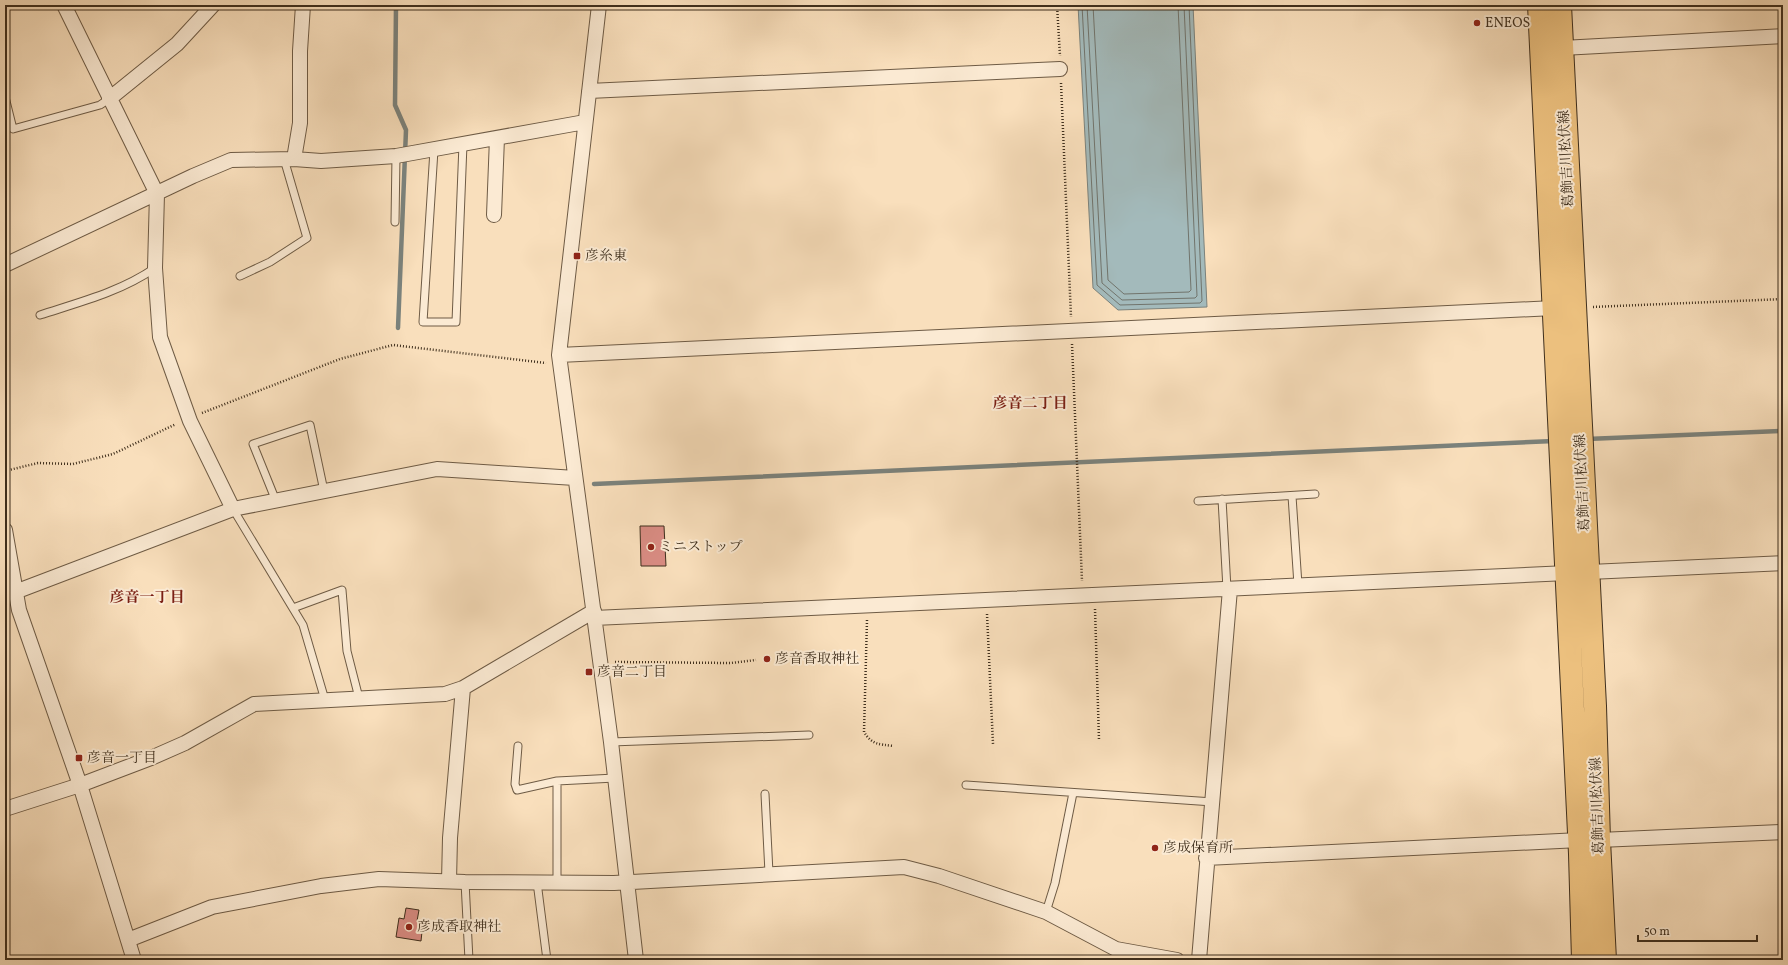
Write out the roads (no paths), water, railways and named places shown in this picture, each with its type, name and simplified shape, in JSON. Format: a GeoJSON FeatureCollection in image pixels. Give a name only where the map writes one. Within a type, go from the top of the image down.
{"type":"FeatureCollection","features":[{"type":"Feature","properties":{"kind":"main road","name":"葛飾吉川松伏線"},"geometry":{"type":"LineString","coordinates":[[1539,5],[1587,571],[1595,706],[1583,960]]}},
{"type":"Feature","properties":{"kind":"main road","name":"葛飾吉川松伏線"},"geometry":{"type":"LineString","coordinates":[[1560,5],[1562,48],[1566,572],[1589,840],[1605,960]]}},
{"type":"Feature","properties":{"kind":"street"},"geometry":{"type":"LineString","coordinates":[[64,5],[157,194],[155,268],[160,337],[189,418],[234,509]]}},
{"type":"Feature","properties":{"kind":"street"},"geometry":{"type":"LineString","coordinates":[[109,99],[177,44],[214,5]]}},
{"type":"Feature","properties":{"kind":"street"},"geometry":{"type":"LineString","coordinates":[[289,159],[300,122],[300,51],[303,5]]}},
{"type":"Feature","properties":{"kind":"street"},"geometry":{"type":"LineString","coordinates":[[599,5],[553,359],[575,478],[594,615],[611,742],[636,960]]}},
{"type":"Feature","properties":{"kind":"street"},"geometry":{"type":"LineString","coordinates":[[1562,48],[1783,36]]}},
{"type":"Feature","properties":{"kind":"street"},"geometry":{"type":"LineString","coordinates":[[589,90],[1060,69]]}},
{"type":"Feature","properties":{"kind":"street"},"geometry":{"type":"LineString","coordinates":[[5,266],[193,176],[231,160],[289,159],[321,161],[396,156],[585,122]]}},
{"type":"Feature","properties":{"kind":"street"},"geometry":{"type":"LineString","coordinates":[[494,215],[496,138]]}},
{"type":"Feature","properties":{"kind":"street"},"geometry":{"type":"LineString","coordinates":[[553,359],[1564,308]]}},
{"type":"Feature","properties":{"kind":"street"},"geometry":{"type":"LineString","coordinates":[[15,592],[234,509],[437,469],[575,478]]}},
{"type":"Feature","properties":{"kind":"street"},"geometry":{"type":"LineString","coordinates":[[5,530],[15,592],[31,646],[80,785],[134,960]]}},
{"type":"Feature","properties":{"kind":"street"},"geometry":{"type":"LineString","coordinates":[[5,809],[80,785],[185,743],[254,704],[445,694],[462,688],[594,615],[987,600],[1783,563]]}},
{"type":"Feature","properties":{"kind":"street"},"geometry":{"type":"LineString","coordinates":[[1199,960],[1206,858],[1213,802],[1228,589]]}},
{"type":"Feature","properties":{"kind":"street"},"geometry":{"type":"LineString","coordinates":[[449,882],[450,838],[462,688]]}},
{"type":"Feature","properties":{"kind":"street"},"geometry":{"type":"LineString","coordinates":[[1206,858],[1783,832]]}},
{"type":"Feature","properties":{"kind":"street"},"geometry":{"type":"LineString","coordinates":[[128,940],[212,907],[254,898],[379,878],[449,882],[614,883],[769,873],[904,867],[939,876],[1046,912],[1115,955],[1177,960]]}},
{"type":"Feature","properties":{"kind":"lane"},"geometry":{"type":"LineString","coordinates":[[5,98],[13,129],[100,105],[109,99]]}},
{"type":"Feature","properties":{"kind":"lane"},"geometry":{"type":"LineString","coordinates":[[434,150],[423,322],[456,322],[463,144]]}},
{"type":"Feature","properties":{"kind":"lane"},"geometry":{"type":"LineString","coordinates":[[395,222],[396,156]]}},
{"type":"Feature","properties":{"kind":"lane"},"geometry":{"type":"LineString","coordinates":[[240,276],[270,262],[308,238],[289,159]]}},
{"type":"Feature","properties":{"kind":"lane"},"geometry":{"type":"LineString","coordinates":[[40,315],[114,291],[135,282],[155,268]]}},
{"type":"Feature","properties":{"kind":"lane"},"geometry":{"type":"LineString","coordinates":[[276,501],[253,444],[310,425],[324,491]]}},
{"type":"Feature","properties":{"kind":"lane"},"geometry":{"type":"LineString","coordinates":[[1198,501],[1315,494]]}},
{"type":"Feature","properties":{"kind":"lane"},"geometry":{"type":"LineString","coordinates":[[1292,496],[1298,585]]}},
{"type":"Feature","properties":{"kind":"lane"},"geometry":{"type":"LineString","coordinates":[[1222,499],[1228,589]]}},
{"type":"Feature","properties":{"kind":"lane"},"geometry":{"type":"LineString","coordinates":[[234,509],[303,625],[325,700]]}},
{"type":"Feature","properties":{"kind":"lane"},"geometry":{"type":"LineString","coordinates":[[293,608],[342,590],[346,651],[359,698]]}},
{"type":"Feature","properties":{"kind":"lane"},"geometry":{"type":"LineString","coordinates":[[611,742],[809,735]]}},
{"type":"Feature","properties":{"kind":"lane"},"geometry":{"type":"LineString","coordinates":[[518,746],[515,784],[517,790],[557,781],[615,778]]}},
{"type":"Feature","properties":{"kind":"lane"},"geometry":{"type":"LineString","coordinates":[[557,781],[557,882]]}},
{"type":"Feature","properties":{"kind":"lane"},"geometry":{"type":"LineString","coordinates":[[966,785],[1213,802]]}},
{"type":"Feature","properties":{"kind":"lane"},"geometry":{"type":"LineString","coordinates":[[1046,912],[1055,883],[1073,792]]}},
{"type":"Feature","properties":{"kind":"lane"},"geometry":{"type":"LineString","coordinates":[[765,794],[769,873]]}},
{"type":"Feature","properties":{"kind":"lane"},"geometry":{"type":"LineString","coordinates":[[465,882],[469,960]]}},
{"type":"Feature","properties":{"kind":"lane"},"geometry":{"type":"LineString","coordinates":[[537,882],[547,960]]}},
{"type":"Feature","properties":{"kind":"water"},"geometry":{"type":"Polygon","coordinates":[[[1078,5],[1193,5],[1207,307],[1118,310],[1093,288],[1078,5]]]}},
{"type":"Feature","properties":{"kind":"waterway"},"geometry":{"type":"LineString","coordinates":[[396,5],[395,105],[406,130],[398,328]]}},
{"type":"Feature","properties":{"kind":"waterway"},"geometry":{"type":"LineString","coordinates":[[1587,439],[1783,431]]}},
{"type":"Feature","properties":{"kind":"waterway"},"geometry":{"type":"LineString","coordinates":[[594,484],[1554,441]]}},
{"type":"Feature","properties":{"kind":"place","name":"ENEOS"},"geometry":{"type":"Point","coordinates":[1477,23]}},
{"type":"Feature","properties":{"kind":"place","name":"彦糸東"},"geometry":{"type":"Point","coordinates":[577,256]}},
{"type":"Feature","properties":{"kind":"place","name":"ミニストップ"},"geometry":{"type":"Point","coordinates":[651,547]}},
{"type":"Feature","properties":{"kind":"place","name":"彦音香取神社"},"geometry":{"type":"Point","coordinates":[767,659]}},
{"type":"Feature","properties":{"kind":"place","name":"彦音二丁目"},"geometry":{"type":"Point","coordinates":[589,672]}},
{"type":"Feature","properties":{"kind":"place","name":"彦音一丁目"},"geometry":{"type":"Point","coordinates":[79,758]}},
{"type":"Feature","properties":{"kind":"place","name":"彦成保育所"},"geometry":{"type":"Point","coordinates":[1155,848]}},
{"type":"Feature","properties":{"kind":"place","name":"彦成香取神社"},"geometry":{"type":"Point","coordinates":[409,927]}},
{"type":"Feature","properties":{"kind":"district","name":"彦音二丁目"},"geometry":{"type":"Point","coordinates":[1030,404]}},
{"type":"Feature","properties":{"kind":"district","name":"彦音一丁目"},"geometry":{"type":"Point","coordinates":[147,598]}}]}
